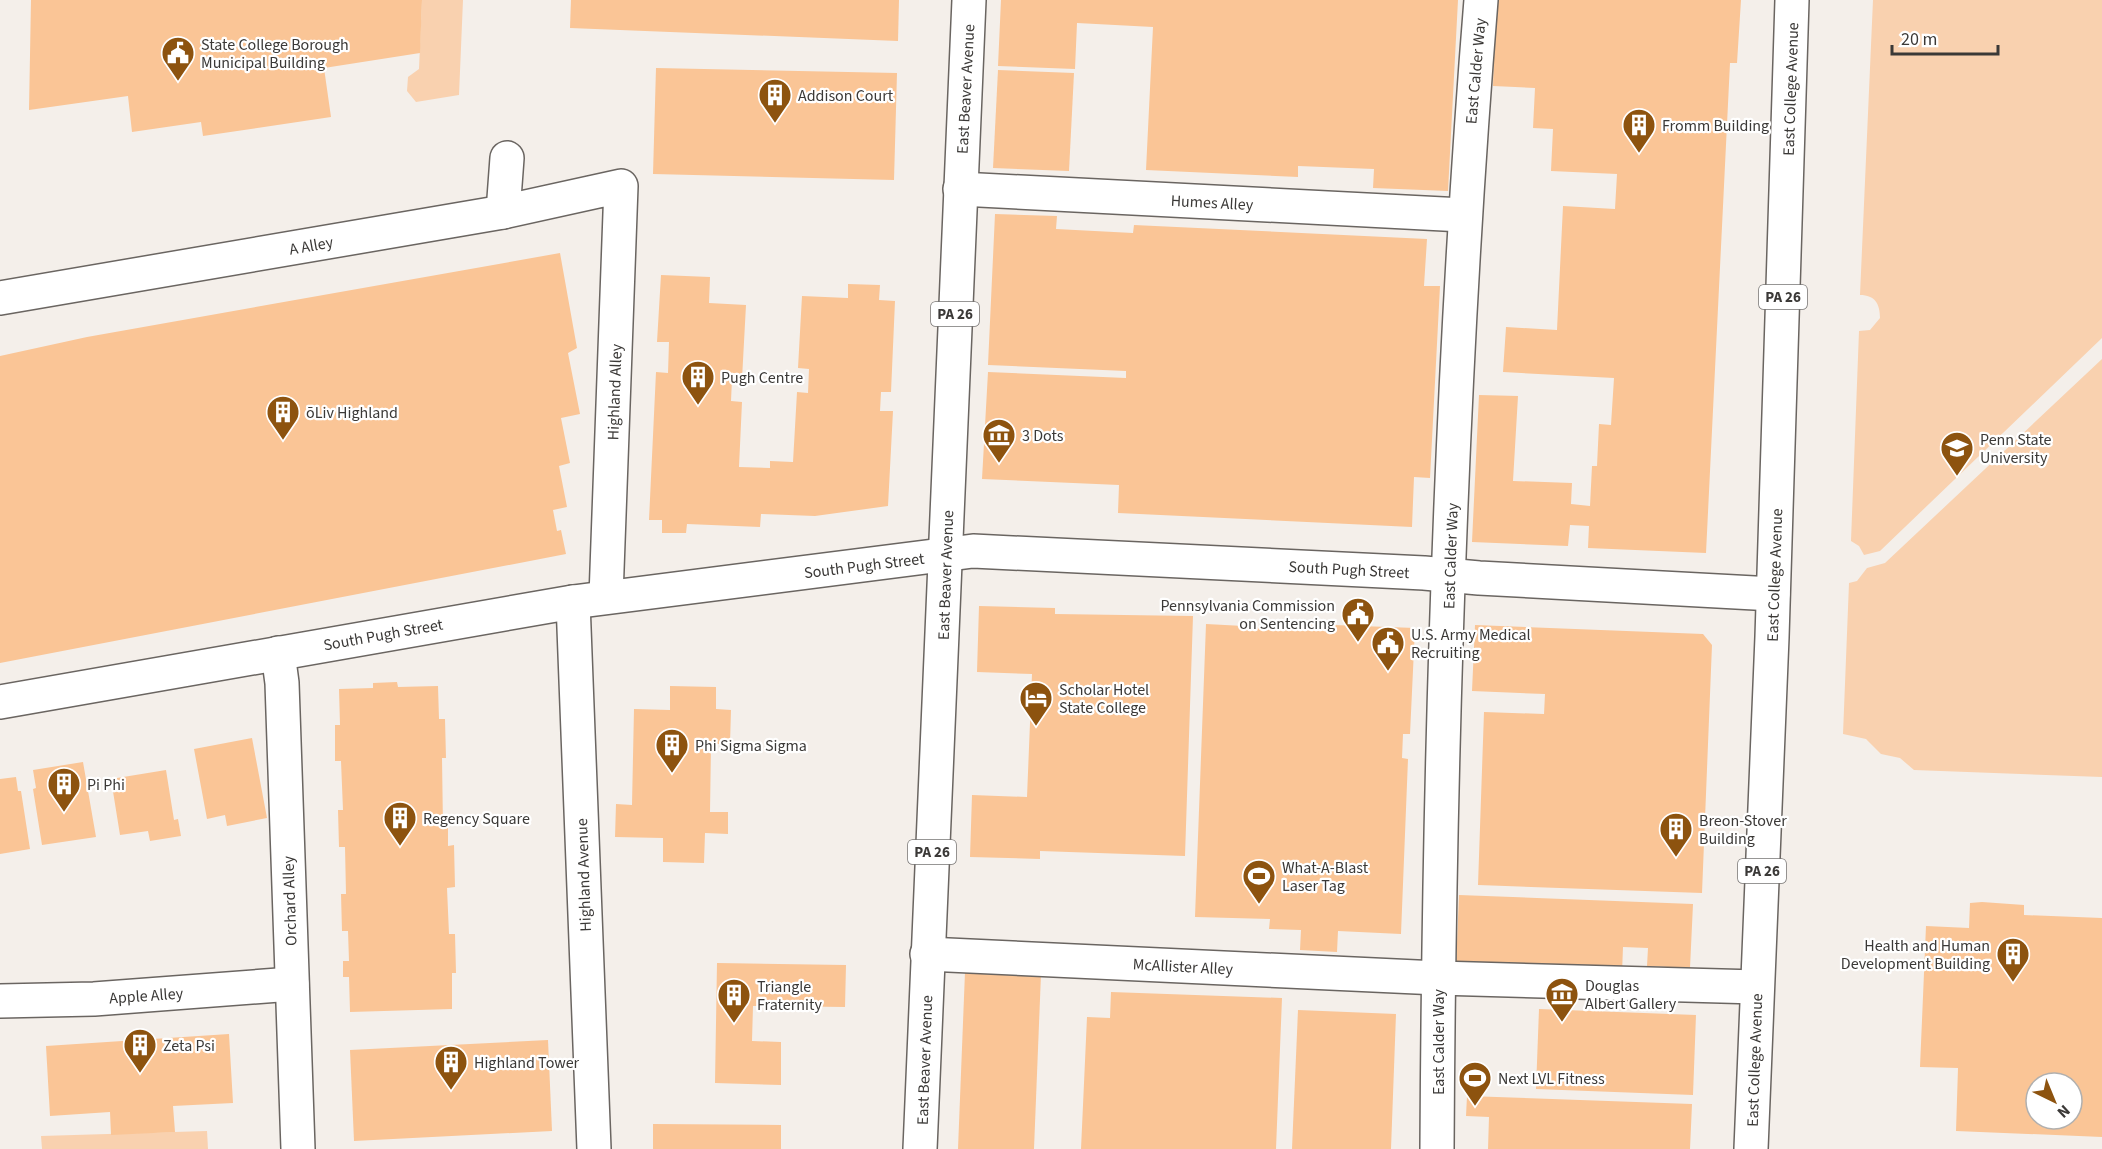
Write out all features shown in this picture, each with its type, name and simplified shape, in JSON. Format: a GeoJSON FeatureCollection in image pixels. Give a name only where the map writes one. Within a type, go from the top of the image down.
{"type":"FeatureCollection","features":[{"type":"Feature","properties":{"kind":"main road","name":"East Beaver Avenue"},"geometry":{"type":"LineString","coordinates":[[920,1149],[969,0]]}},
{"type":"Feature","properties":{"kind":"main road","name":"East Calder Way"},"geometry":{"type":"LineString","coordinates":[[1437,1149],[1438,978],[1449,575],[1464,215],[1481,0]]}},
{"type":"Feature","properties":{"kind":"main road","name":"East College Avenue"},"geometry":{"type":"LineString","coordinates":[[1751,1149],[1773,594],[1792,0]]}},
{"type":"Feature","properties":{"kind":"main road"},"geometry":{"type":"LineString","coordinates":[[504,212],[507,158]]}},
{"type":"Feature","properties":{"kind":"main road","name":"A Alley"},"geometry":{"type":"LineString","coordinates":[[0,298],[504,212],[621,186]]}},
{"type":"Feature","properties":{"kind":"main road","name":"Highland Alley"},"geometry":{"type":"LineString","coordinates":[[606,597],[621,186]]}},
{"type":"Feature","properties":{"kind":"main road","name":"Humes Alley"},"geometry":{"type":"LineString","coordinates":[[960,189],[1464,215]]}},
{"type":"Feature","properties":{"kind":"main road","name":"South Pugh Street"},"geometry":{"type":"LineString","coordinates":[[0,702],[573,602],[946,554],[985,552],[1773,594]]}},
{"type":"Feature","properties":{"kind":"main road","name":"Highland Avenue"},"geometry":{"type":"LineString","coordinates":[[573,602],[594,1149]]}},
{"type":"Feature","properties":{"kind":"main road","name":"Orchard Alley"},"geometry":{"type":"LineString","coordinates":[[278,653],[298,1149]]}},
{"type":"Feature","properties":{"kind":"main road","name":"McAllister Alley"},"geometry":{"type":"LineString","coordinates":[[927,954],[1438,978],[1757,987]]}},
{"type":"Feature","properties":{"kind":"main road","name":"Apple Alley"},"geometry":{"type":"LineString","coordinates":[[0,1002],[94,999],[292,984]]}},
{"type":"Feature","properties":{"kind":"shaded area"},"geometry":{"type":"Polygon","coordinates":[[[422,0],[463,0],[459,95],[416,102],[407,91],[408,77],[419,69],[422,0]]]}},
{"type":"Feature","properties":{"kind":"shaded area"},"geometry":{"type":"Polygon","coordinates":[[[1873,0],[2102,0],[2102,338],[1880,551],[1864,555],[1859,546],[1851,541],[1859,331],[1870,330],[1880,318],[1876,301],[1860,295],[1873,0]]]}},
{"type":"Feature","properties":{"kind":"shaded area"},"geometry":{"type":"Polygon","coordinates":[[[2102,359],[2102,777],[1914,770],[1900,758],[1881,754],[1866,739],[1843,734],[1849,583],[1857,581],[1867,568],[1885,563],[2102,359]]]}},
{"type":"Feature","properties":{"kind":"shaded area"},"geometry":{"type":"Polygon","coordinates":[[[207,1131],[208,1149],[42,1149],[41,1136],[207,1131]]]}},
{"type":"Feature","properties":{"kind":"building","name":"State College Borough Municipal Building"},"geometry":{"type":"Polygon","coordinates":[[[31,0],[422,0],[420,53],[324,68],[331,117],[203,136],[201,122],[132,132],[128,96],[29,110],[31,0]]]}},
{"type":"Feature","properties":{"kind":"building"},"geometry":{"type":"Polygon","coordinates":[[[571,0],[899,0],[898,41],[570,28],[571,0]]]}},
{"type":"Feature","properties":{"kind":"building"},"geometry":{"type":"Polygon","coordinates":[[[1001,0],[1458,0],[1448,191],[1373,188],[1374,169],[1298,166],[1298,177],[1146,170],[1153,27],[1077,23],[1075,69],[998,66],[1001,0]]]}},
{"type":"Feature","properties":{"kind":"building"},"geometry":{"type":"Polygon","coordinates":[[[1486,0],[1741,0],[1737,63],[1730,63],[1706,553],[1588,548],[1589,526],[1570,525],[1568,546],[1472,542],[1479,395],[1518,396],[1513,481],[1572,483],[1571,504],[1590,506],[1592,466],[1597,466],[1599,424],[1611,425],[1614,378],[1503,372],[1506,327],[1557,330],[1563,206],[1615,209],[1617,174],[1551,171],[1553,129],[1533,128],[1535,88],[1493,86],[1494,52],[1483,51],[1486,0]]]}},
{"type":"Feature","properties":{"kind":"building","name":"Addison Court"},"geometry":{"type":"Polygon","coordinates":[[[656,68],[897,73],[894,180],[653,174],[656,68]]]}},
{"type":"Feature","properties":{"kind":"building"},"geometry":{"type":"Polygon","coordinates":[[[998,70],[1074,73],[1069,171],[993,168],[998,70]]]}},
{"type":"Feature","properties":{"kind":"building"},"geometry":{"type":"Polygon","coordinates":[[[995,214],[1057,216],[1056,229],[1133,233],[1134,225],[1427,239],[1424,286],[1440,286],[1430,478],[1414,477],[1412,527],[1118,513],[1119,485],[982,479],[988,372],[1126,378],[1126,371],[988,365],[995,214]]]}},
{"type":"Feature","properties":{"kind":"building","name":"ōLiv Highland"},"geometry":{"type":"Polygon","coordinates":[[[560,253],[577,348],[568,353],[580,414],[561,418],[570,463],[559,466],[567,507],[553,510],[557,531],[561,530],[566,554],[0,663],[0,356],[87,337],[560,253]]]}},
{"type":"Feature","properties":{"kind":"building","name":"Pugh Centre"},"geometry":{"type":"Polygon","coordinates":[[[661,275],[710,277],[709,303],[746,305],[742,379],[732,379],[731,401],[742,402],[739,467],[770,468],[770,461],[793,462],[797,392],[808,393],[809,369],[798,368],[802,296],[848,298],[848,284],[880,285],[879,300],[895,301],[891,392],[881,392],[880,411],[893,411],[888,506],[815,516],[761,514],[760,527],[687,524],[686,533],[662,533],[662,520],[649,520],[656,372],[668,373],[669,342],[657,342],[661,275]]]}},
{"type":"Feature","properties":{"kind":"building"},"geometry":{"type":"Polygon","coordinates":[[[979,606],[1055,608],[1055,614],[1193,616],[1185,856],[1040,851],[1040,859],[970,857],[972,795],[1027,797],[1032,674],[977,672],[979,606]]]}},
{"type":"Feature","properties":{"kind":"building"},"geometry":{"type":"Polygon","coordinates":[[[1280,623],[1415,628],[1410,734],[1403,734],[1402,758],[1408,759],[1401,934],[1338,931],[1337,952],[1300,950],[1301,930],[1269,929],[1270,919],[1195,917],[1206,624],[1281,628],[1280,623]]]}},
{"type":"Feature","properties":{"kind":"building"},"geometry":{"type":"Polygon","coordinates":[[[1475,625],[1703,634],[1712,645],[1702,893],[1478,885],[1484,712],[1544,714],[1545,694],[1472,691],[1475,625]]]}},
{"type":"Feature","properties":{"kind":"building","name":"Regency Square"},"geometry":{"type":"Polygon","coordinates":[[[397,682],[398,687],[438,686],[439,719],[445,719],[446,758],[442,758],[443,827],[448,826],[448,846],[454,845],[455,887],[447,888],[449,934],[455,934],[456,973],[452,973],[452,1009],[350,1012],[349,977],[343,977],[343,961],[349,961],[348,931],[342,931],[341,894],[346,894],[345,847],[339,847],[338,810],[343,810],[341,761],[335,761],[335,725],[340,725],[339,689],[373,688],[373,683],[397,682]]]}},
{"type":"Feature","properties":{"kind":"building","name":"Phi Sigma Sigma"},"geometry":{"type":"Polygon","coordinates":[[[670,686],[716,687],[716,709],[731,710],[730,744],[711,744],[710,812],[728,812],[728,834],[705,833],[704,863],[663,862],[663,838],[615,837],[616,804],[632,805],[634,709],[670,710],[670,686]]]}},
{"type":"Feature","properties":{"kind":"building"},"geometry":{"type":"Polygon","coordinates":[[[252,738],[267,818],[227,826],[225,815],[207,819],[194,749],[252,738]]]}},
{"type":"Feature","properties":{"kind":"building","name":"Pi Phi"},"geometry":{"type":"Polygon","coordinates":[[[83,762],[96,837],[42,845],[33,789],[36,788],[33,770],[83,762]]]}},
{"type":"Feature","properties":{"kind":"building"},"geometry":{"type":"Polygon","coordinates":[[[166,770],[174,820],[178,819],[181,836],[150,841],[148,831],[120,835],[111,779],[166,770]]]}},
{"type":"Feature","properties":{"kind":"building"},"geometry":{"type":"Polygon","coordinates":[[[16,777],[18,791],[21,791],[30,849],[0,854],[0,779],[16,777]]]}},
{"type":"Feature","properties":{"kind":"building"},"geometry":{"type":"Polygon","coordinates":[[[1459,895],[1693,904],[1690,968],[1647,966],[1648,948],[1623,947],[1622,973],[1456,967],[1459,895]]]}},
{"type":"Feature","properties":{"kind":"building","name":"Health and Human Development Building"},"geometry":{"type":"Polygon","coordinates":[[[1982,902],[2024,905],[2024,915],[2102,918],[2102,1137],[1956,1131],[1958,1068],[1920,1067],[1926,926],[1969,928],[1970,903],[1982,902]]]}},
{"type":"Feature","properties":{"kind":"building","name":"Triangle Fraternity"},"geometry":{"type":"Polygon","coordinates":[[[717,963],[846,965],[845,1007],[753,1006],[752,1041],[781,1042],[781,1085],[715,1083],[717,963]]]}},
{"type":"Feature","properties":{"kind":"building"},"geometry":{"type":"Polygon","coordinates":[[[965,972],[1041,974],[1034,1149],[958,1149],[965,972]]]}},
{"type":"Feature","properties":{"kind":"building"},"geometry":{"type":"Polygon","coordinates":[[[1111,992],[1282,998],[1276,1149],[1081,1149],[1087,1017],[1110,1018],[1111,992]]]}},
{"type":"Feature","properties":{"kind":"building"},"geometry":{"type":"Polygon","coordinates":[[[1539,1009],[1696,1015],[1693,1095],[1536,1089],[1539,1009]]]}},
{"type":"Feature","properties":{"kind":"building"},"geometry":{"type":"Polygon","coordinates":[[[1298,1010],[1396,1014],[1391,1149],[1292,1149],[1298,1010]]]}},
{"type":"Feature","properties":{"kind":"building","name":"Zeta Psi"},"geometry":{"type":"Polygon","coordinates":[[[229,1034],[233,1103],[173,1106],[175,1132],[111,1135],[110,1112],[50,1116],[46,1046],[229,1034]]]}},
{"type":"Feature","properties":{"kind":"building","name":"Highland Tower"},"geometry":{"type":"Polygon","coordinates":[[[548,1040],[552,1131],[354,1141],[350,1050],[548,1040]]]}},
{"type":"Feature","properties":{"kind":"building"},"geometry":{"type":"Polygon","coordinates":[[[1467,1096],[1692,1104],[1690,1149],[1488,1149],[1489,1117],[1466,1116],[1467,1096]]]}},
{"type":"Feature","properties":{"kind":"building"},"geometry":{"type":"Polygon","coordinates":[[[653,1124],[781,1125],[781,1149],[653,1149],[653,1124]]]}},
{"type":"Feature","properties":{"kind":"place","name":"State College Borough Municipal Building"},"geometry":{"type":"Point","coordinates":[178,82]}},
{"type":"Feature","properties":{"kind":"place","name":"Addison Court"},"geometry":{"type":"Point","coordinates":[775,124]}},
{"type":"Feature","properties":{"kind":"place","name":"Fromm Building"},"geometry":{"type":"Point","coordinates":[1639,154]}},
{"type":"Feature","properties":{"kind":"place","name":"Pugh Centre"},"geometry":{"type":"Point","coordinates":[698,406]}},
{"type":"Feature","properties":{"kind":"place","name":"ōLiv Highland"},"geometry":{"type":"Point","coordinates":[283,441]}},
{"type":"Feature","properties":{"kind":"place","name":"3 Dots"},"geometry":{"type":"Point","coordinates":[999,464]}},
{"type":"Feature","properties":{"kind":"place","name":"Penn State University"},"geometry":{"type":"Point","coordinates":[1957,477]}},
{"type":"Feature","properties":{"kind":"place","name":"Pennsylvania Commission on Sentencing"},"geometry":{"type":"Point","coordinates":[1358,643]}},
{"type":"Feature","properties":{"kind":"place","name":"U.S. Army Medical Recruiting"},"geometry":{"type":"Point","coordinates":[1388,672]}},
{"type":"Feature","properties":{"kind":"place","name":"Scholar Hotel State College"},"geometry":{"type":"Point","coordinates":[1036,727]}},
{"type":"Feature","properties":{"kind":"place","name":"Phi Sigma Sigma"},"geometry":{"type":"Point","coordinates":[672,774]}},
{"type":"Feature","properties":{"kind":"place","name":"Pi Phi"},"geometry":{"type":"Point","coordinates":[64,813]}},
{"type":"Feature","properties":{"kind":"place","name":"Regency Square"},"geometry":{"type":"Point","coordinates":[400,847]}},
{"type":"Feature","properties":{"kind":"place","name":"Breon-Stover Building"},"geometry":{"type":"Point","coordinates":[1676,858]}},
{"type":"Feature","properties":{"kind":"place","name":"What-A-Blast Laser Tag"},"geometry":{"type":"Point","coordinates":[1259,905]}},
{"type":"Feature","properties":{"kind":"place","name":"Health and Human Development Building"},"geometry":{"type":"Point","coordinates":[2013,983]}},
{"type":"Feature","properties":{"kind":"place","name":"Douglas Albert Gallery"},"geometry":{"type":"Point","coordinates":[1562,1023]}},
{"type":"Feature","properties":{"kind":"place","name":"Triangle Fraternity"},"geometry":{"type":"Point","coordinates":[734,1024]}},
{"type":"Feature","properties":{"kind":"place","name":"Zeta Psi"},"geometry":{"type":"Point","coordinates":[140,1074]}},
{"type":"Feature","properties":{"kind":"place","name":"Highland Tower"},"geometry":{"type":"Point","coordinates":[451,1091]}},
{"type":"Feature","properties":{"kind":"place","name":"Next LVL Fitness"},"geometry":{"type":"Point","coordinates":[1475,1107]}}]}
